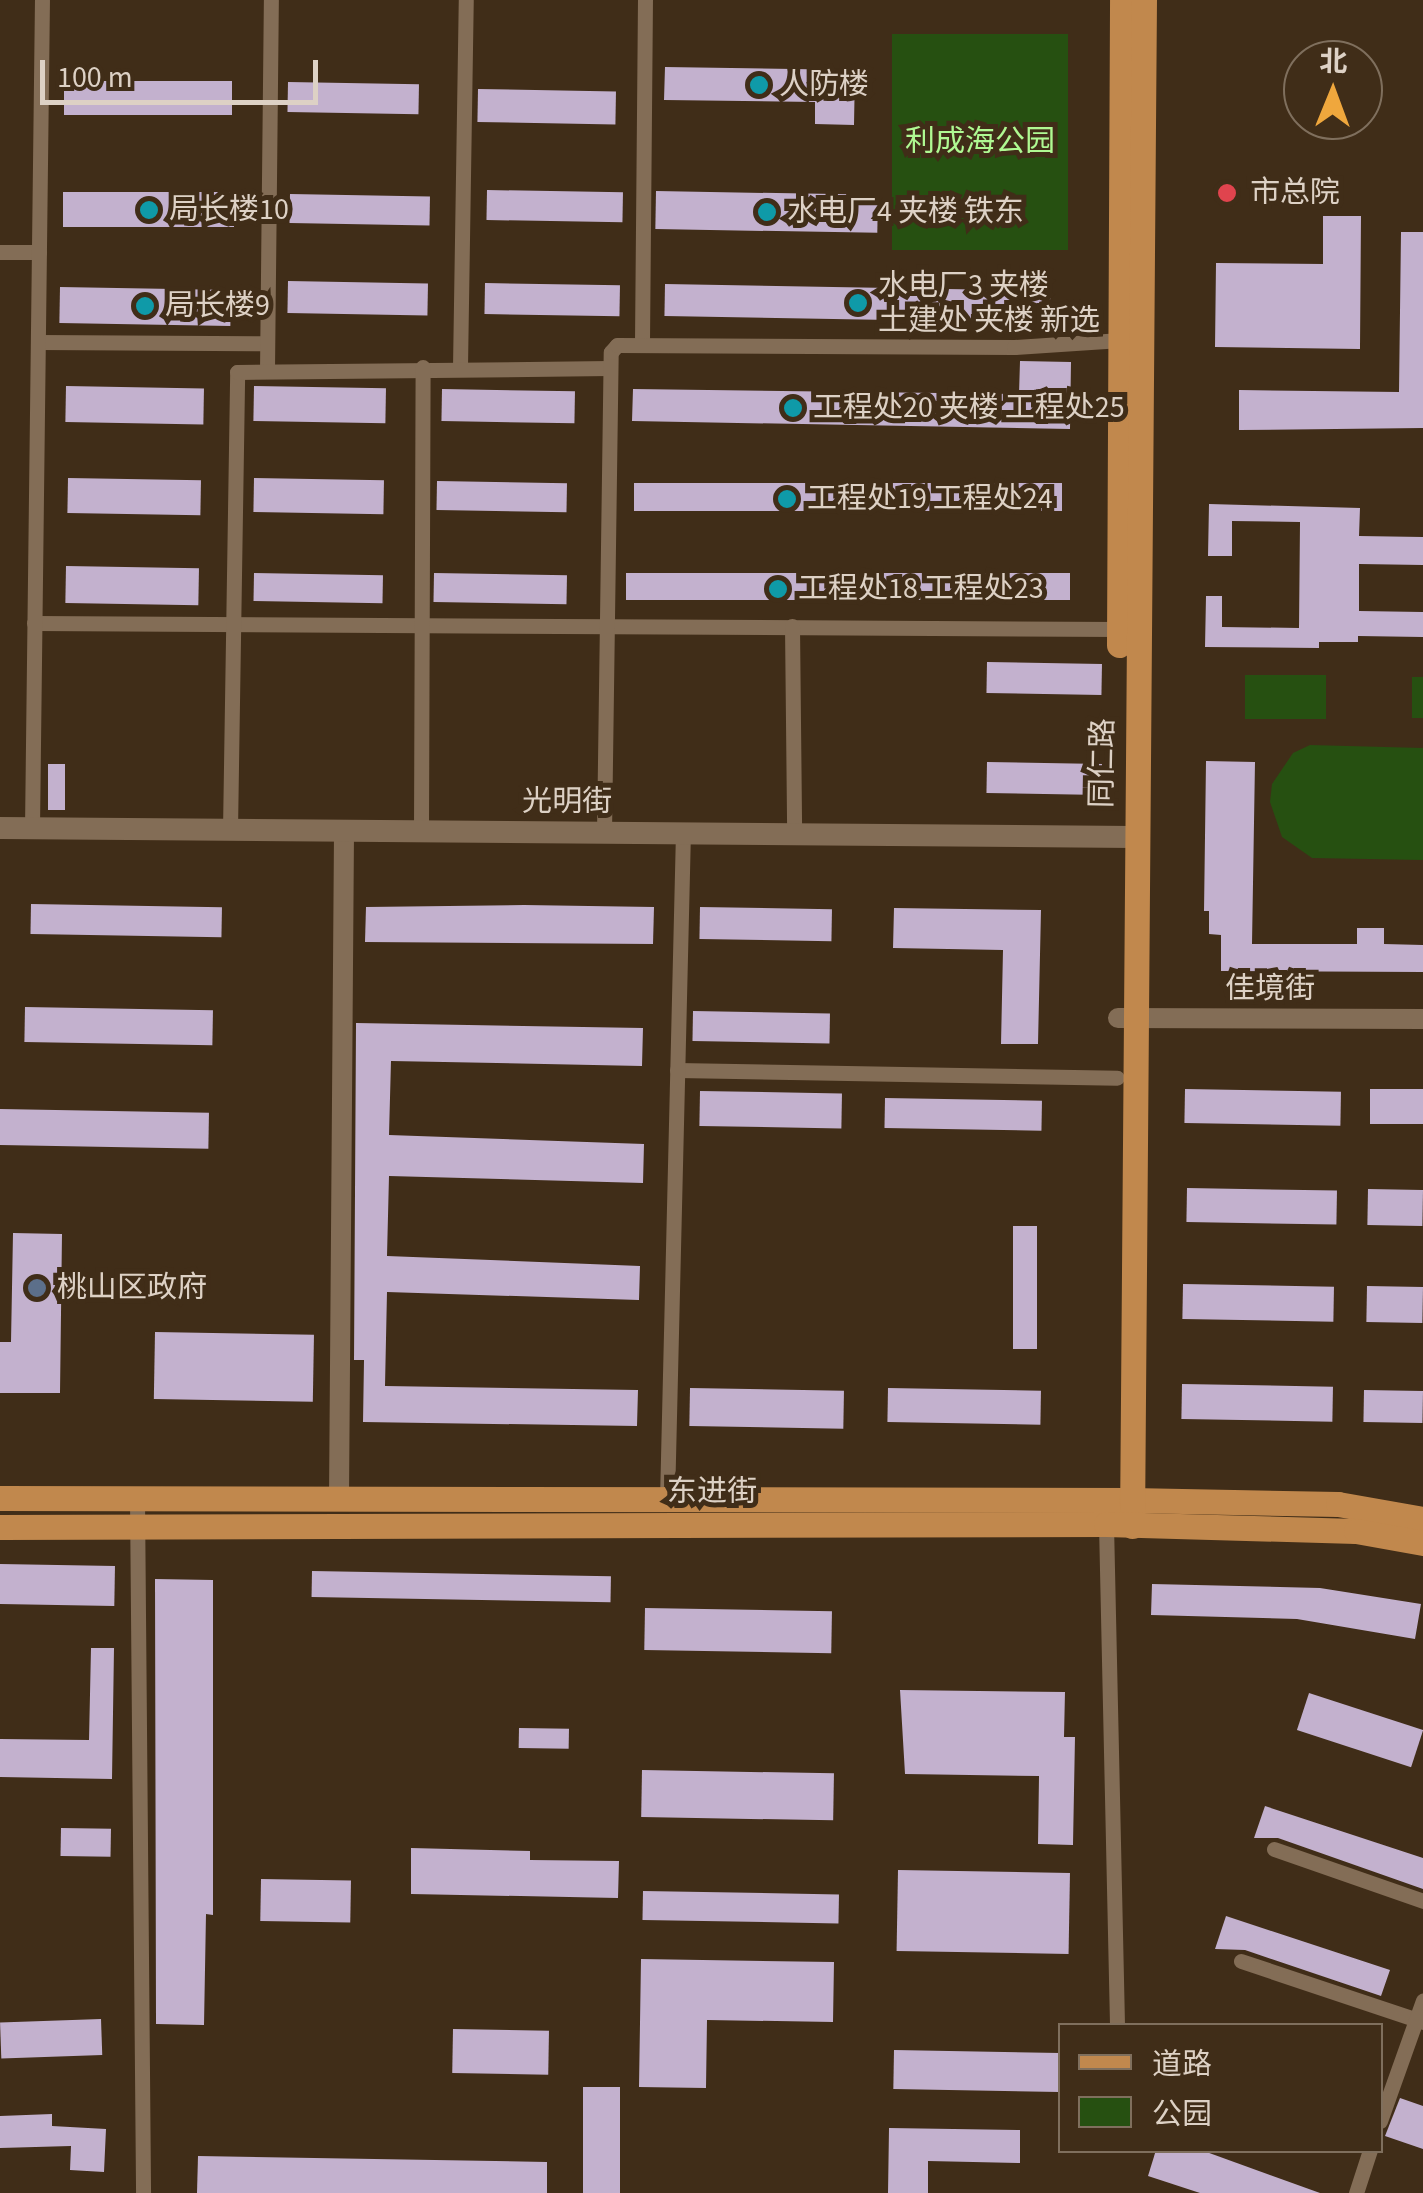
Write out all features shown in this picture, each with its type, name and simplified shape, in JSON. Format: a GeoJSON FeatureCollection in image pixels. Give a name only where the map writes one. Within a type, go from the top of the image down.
{"type":"FeatureCollection","features":[{"type":"Feature","properties":{"kind":"main road","name":"同仁路"},"geometry":{"type":"LineString","coordinates":[[1122,0],[1119,629],[1126,837]]}},
{"type":"Feature","properties":{"kind":"main road","name":"同仁路"},"geometry":{"type":"LineString","coordinates":[[1120,1515],[1126,837],[1144,0]]}},
{"type":"Feature","properties":{"kind":"main road","name":"光明街"},"geometry":{"type":"LineString","coordinates":[[0,828],[1126,837]]}},
{"type":"Feature","properties":{"kind":"main road","name":"同仁路"},"geometry":{"type":"LineString","coordinates":[[1120,1515],[1118,1078],[1126,1018]]}},
{"type":"Feature","properties":{"kind":"main road","name":"东进街"},"geometry":{"type":"LineString","coordinates":[[0,1498],[666,1500],[1120,1515],[1356,1531],[1423,1543]]}},
{"type":"Feature","properties":{"kind":"main road","name":"东进街"},"geometry":{"type":"LineString","coordinates":[[0,1527],[1120,1515],[1338,1504],[1423,1518]]}},
{"type":"Feature","properties":{"kind":"street"},"geometry":{"type":"LineString","coordinates":[[32,828],[42,0]]}},
{"type":"Feature","properties":{"kind":"street"},"geometry":{"type":"LineString","coordinates":[[267,370],[270,0]]}},
{"type":"Feature","properties":{"kind":"street"},"geometry":{"type":"LineString","coordinates":[[460,366],[466,0]]}},
{"type":"Feature","properties":{"kind":"street"},"geometry":{"type":"LineString","coordinates":[[642,342],[645,0]]}},
{"type":"Feature","properties":{"kind":"street"},"geometry":{"type":"LineString","coordinates":[[0,252],[39,252]]}},
{"type":"Feature","properties":{"kind":"street"},"geometry":{"type":"LineString","coordinates":[[604,832],[610,368],[617,345],[642,342],[1014,347],[1121,340]]}},
{"type":"Feature","properties":{"kind":"street"},"geometry":{"type":"LineString","coordinates":[[38,342],[267,343]]}},
{"type":"Feature","properties":{"kind":"street"},"geometry":{"type":"LineString","coordinates":[[230,830],[238,372],[460,366],[610,368]]}},
{"type":"Feature","properties":{"kind":"street"},"geometry":{"type":"LineString","coordinates":[[420,831],[424,367]]}},
{"type":"Feature","properties":{"kind":"street"},"geometry":{"type":"LineString","coordinates":[[34,623],[606,622],[1119,629]]}},
{"type":"Feature","properties":{"kind":"street"},"geometry":{"type":"LineString","coordinates":[[792,626],[794,834]]}},
{"type":"Feature","properties":{"kind":"street"},"geometry":{"type":"LineString","coordinates":[[338,1499],[344,830]]}},
{"type":"Feature","properties":{"kind":"street"},"geometry":{"type":"LineString","coordinates":[[666,1500],[683,833]]}},
{"type":"Feature","properties":{"kind":"street","name":"佳境街"},"geometry":{"type":"LineString","coordinates":[[1126,1018],[1423,1019]]}},
{"type":"Feature","properties":{"kind":"street"},"geometry":{"type":"LineString","coordinates":[[677,1070],[1118,1078]]}},
{"type":"Feature","properties":{"kind":"street"},"geometry":{"type":"LineString","coordinates":[[137,1499],[143,2193]]}},
{"type":"Feature","properties":{"kind":"street"},"geometry":{"type":"LineString","coordinates":[[1117,2023],[1120,1515]]}},
{"type":"Feature","properties":{"kind":"street"},"geometry":{"type":"LineString","coordinates":[[1274,1849],[1423,1901]]}},
{"type":"Feature","properties":{"kind":"street"},"geometry":{"type":"LineString","coordinates":[[1241,1961],[1420,2021]]}},
{"type":"Feature","properties":{"kind":"street"},"geometry":{"type":"LineString","coordinates":[[1383,2114],[1420,2021],[1423,2000]]}},
{"type":"Feature","properties":{"kind":"street"},"geometry":{"type":"LineString","coordinates":[[1356,2193],[1369,2153]]}},
{"type":"Feature","properties":{"kind":"green space","name":"利成海公园"},"geometry":{"type":"Polygon","coordinates":[[[892,34],[1068,34],[1068,250],[892,250],[892,34]]]}},
{"type":"Feature","properties":{"kind":"green space"},"geometry":{"type":"Polygon","coordinates":[[[1245,675],[1326,675],[1326,719],[1245,719],[1245,675]]]}},
{"type":"Feature","properties":{"kind":"green space"},"geometry":{"type":"Polygon","coordinates":[[[1412,677],[1423,677],[1423,718],[1412,718],[1412,677]]]}},
{"type":"Feature","properties":{"kind":"green space"},"geometry":{"type":"Polygon","coordinates":[[[1310,745],[1423,748],[1423,860],[1312,858],[1282,837],[1270,802],[1272,784],[1293,753],[1310,745]]]}},
{"type":"Feature","properties":{"kind":"building","name":"人防楼"},"geometry":{"type":"Polygon","coordinates":[[[665,67],[855,70],[854,125],[815,124],[815,102],[664,100],[665,67]]]}},
{"type":"Feature","properties":{"kind":"building"},"geometry":{"type":"Polygon","coordinates":[[[64,81],[232,81],[232,115],[64,115],[64,81]]]}},
{"type":"Feature","properties":{"kind":"building"},"geometry":{"type":"Polygon","coordinates":[[[288,82],[419,84],[418,114],[287,112],[288,82]]]}},
{"type":"Feature","properties":{"kind":"building"},"geometry":{"type":"Polygon","coordinates":[[[478,89],[616,91],[615,124],[477,122],[478,89]]]}},
{"type":"Feature","properties":{"kind":"building"},"geometry":{"type":"Polygon","coordinates":[[[487,190],[623,192],[622,222],[486,220],[487,190]]]}},
{"type":"Feature","properties":{"kind":"building","name":"水电厂4 夹楼 铁东"},"geometry":{"type":"Polygon","coordinates":[[[656,191],[878,195],[877,233],[655,229],[656,191]]]}},
{"type":"Feature","properties":{"kind":"building","name":"局长楼10"},"geometry":{"type":"Polygon","coordinates":[[[63,192],[234,192],[234,227],[63,227],[63,192]]]}},
{"type":"Feature","properties":{"kind":"building"},"geometry":{"type":"Polygon","coordinates":[[[290,194],[430,196],[429,225],[289,223],[290,194]]]}},
{"type":"Feature","properties":{"kind":"building"},"geometry":{"type":"Polygon","coordinates":[[[1323,216],[1361,216],[1360,349],[1215,347],[1216,263],[1323,264],[1323,216]]]}},
{"type":"Feature","properties":{"kind":"building"},"geometry":{"type":"Polygon","coordinates":[[[1401,232],[1423,232],[1423,428],[1239,430],[1239,390],[1399,392],[1401,232]]]}},
{"type":"Feature","properties":{"kind":"building"},"geometry":{"type":"Polygon","coordinates":[[[288,281],[428,283],[427,315],[287,313],[288,281]]]}},
{"type":"Feature","properties":{"kind":"building"},"geometry":{"type":"Polygon","coordinates":[[[485,283],[620,285],[619,316],[484,314],[485,283]]]}},
{"type":"Feature","properties":{"kind":"building","name":"水电厂3 夹楼 土建处 夹楼 新选"},"geometry":{"type":"Polygon","coordinates":[[[665,284],[1051,291],[1050,323],[664,316],[665,284]]]}},
{"type":"Feature","properties":{"kind":"building","name":"局长楼9"},"geometry":{"type":"Polygon","coordinates":[[[60,287],[231,290],[230,326],[59,323],[60,287]]]}},
{"type":"Feature","properties":{"kind":"building","name":"工程处20 夹楼 工程处25"},"geometry":{"type":"Polygon","coordinates":[[[1020,361],[1071,362],[1070,429],[632,421],[633,389],[1019,394],[1020,361]]]}},
{"type":"Feature","properties":{"kind":"building"},"geometry":{"type":"Polygon","coordinates":[[[66,386],[204,388],[203,424],[65,422],[66,386]]]}},
{"type":"Feature","properties":{"kind":"building"},"geometry":{"type":"Polygon","coordinates":[[[254,386],[386,388],[385,423],[253,421],[254,386]]]}},
{"type":"Feature","properties":{"kind":"building"},"geometry":{"type":"Polygon","coordinates":[[[442,389],[575,391],[574,423],[441,421],[442,389]]]}},
{"type":"Feature","properties":{"kind":"building"},"geometry":{"type":"Polygon","coordinates":[[[68,478],[201,480],[200,515],[67,513],[68,478]]]}},
{"type":"Feature","properties":{"kind":"building"},"geometry":{"type":"Polygon","coordinates":[[[254,478],[384,480],[383,514],[253,512],[254,478]]]}},
{"type":"Feature","properties":{"kind":"building"},"geometry":{"type":"Polygon","coordinates":[[[437,481],[567,483],[566,512],[436,510],[437,481]]]}},
{"type":"Feature","properties":{"kind":"building","name":"工程处19 工程处24"},"geometry":{"type":"Polygon","coordinates":[[[634,483],[1062,483],[1062,511],[634,511],[634,483]]]}},
{"type":"Feature","properties":{"kind":"building"},"geometry":{"type":"Polygon","coordinates":[[[1209,504],[1360,508],[1359,536],[1423,537],[1423,565],[1359,564],[1359,611],[1423,612],[1423,637],[1358,636],[1358,642],[1319,642],[1319,648],[1205,647],[1206,596],[1222,596],[1222,627],[1299,628],[1300,522],[1232,521],[1232,556],[1208,556],[1209,504]]]}},
{"type":"Feature","properties":{"kind":"building"},"geometry":{"type":"Polygon","coordinates":[[[66,566],[199,568],[198,605],[65,603],[66,566]]]}},
{"type":"Feature","properties":{"kind":"building"},"geometry":{"type":"Polygon","coordinates":[[[254,573],[383,575],[382,603],[254,601],[254,573]]]}},
{"type":"Feature","properties":{"kind":"building"},"geometry":{"type":"Polygon","coordinates":[[[434,573],[567,575],[566,604],[433,602],[434,573]]]}},
{"type":"Feature","properties":{"kind":"building","name":"工程处18 工程处23"},"geometry":{"type":"Polygon","coordinates":[[[626,573],[1070,573],[1070,600],[626,600],[626,573]]]}},
{"type":"Feature","properties":{"kind":"building"},"geometry":{"type":"Polygon","coordinates":[[[987,662],[1102,664],[1101,695],[986,693],[987,662]]]}},
{"type":"Feature","properties":{"kind":"building"},"geometry":{"type":"Polygon","coordinates":[[[1206,761],[1255,762],[1252,944],[1357,944],[1357,928],[1384,928],[1384,944],[1423,945],[1423,972],[1221,971],[1221,935],[1209,934],[1209,911],[1204,911],[1206,761]]]}},
{"type":"Feature","properties":{"kind":"building"},"geometry":{"type":"Polygon","coordinates":[[[987,762],[1102,764],[1101,795],[986,793],[987,762]]]}},
{"type":"Feature","properties":{"kind":"building"},"geometry":{"type":"Polygon","coordinates":[[[48,764],[65,764],[65,810],[48,810],[48,764]]]}},
{"type":"Feature","properties":{"kind":"building"},"geometry":{"type":"Polygon","coordinates":[[[31,904],[222,907],[221,937],[30,934],[31,904]]]}},
{"type":"Feature","properties":{"kind":"building"},"geometry":{"type":"Polygon","coordinates":[[[366,907],[654,907],[653,944],[365,942],[366,907]]]}},
{"type":"Feature","properties":{"kind":"building"},"geometry":{"type":"Polygon","coordinates":[[[700,907],[832,909],[831,941],[699,939],[700,907]]]}},
{"type":"Feature","properties":{"kind":"building"},"geometry":{"type":"Polygon","coordinates":[[[894,908],[1041,910],[1038,1044],[1001,1044],[1003,950],[893,948],[894,908]]]}},
{"type":"Feature","properties":{"kind":"building"},"geometry":{"type":"Polygon","coordinates":[[[25,1007],[213,1010],[212,1045],[24,1042],[25,1007]]]}},
{"type":"Feature","properties":{"kind":"building"},"geometry":{"type":"Polygon","coordinates":[[[693,1011],[830,1013],[829,1043],[692,1041],[693,1011]]]}},
{"type":"Feature","properties":{"kind":"building"},"geometry":{"type":"Polygon","coordinates":[[[356,1023],[643,1028],[642,1066],[391,1061],[389,1135],[644,1144],[643,1183],[389,1176],[387,1256],[640,1266],[639,1300],[387,1292],[385,1386],[638,1390],[637,1426],[363,1422],[364,1360],[354,1360],[356,1023]]]}},
{"type":"Feature","properties":{"kind":"building"},"geometry":{"type":"Polygon","coordinates":[[[1185,1089],[1341,1092],[1340,1126],[1184,1123],[1185,1089]]]}},
{"type":"Feature","properties":{"kind":"building"},"geometry":{"type":"Polygon","coordinates":[[[1370,1089],[1423,1089],[1423,1124],[1370,1124],[1370,1089]]]}},
{"type":"Feature","properties":{"kind":"building"},"geometry":{"type":"Polygon","coordinates":[[[700,1091],[842,1093],[841,1128],[699,1126],[700,1091]]]}},
{"type":"Feature","properties":{"kind":"building"},"geometry":{"type":"Polygon","coordinates":[[[885,1098],[1042,1101],[1041,1131],[884,1128],[885,1098]]]}},
{"type":"Feature","properties":{"kind":"building"},"geometry":{"type":"Polygon","coordinates":[[[0,1109],[209,1113],[208,1149],[0,1145],[0,1109]]]}},
{"type":"Feature","properties":{"kind":"building"},"geometry":{"type":"Polygon","coordinates":[[[1187,1188],[1337,1191],[1336,1225],[1186,1222],[1187,1188]]]}},
{"type":"Feature","properties":{"kind":"building"},"geometry":{"type":"Polygon","coordinates":[[[1368,1189],[1423,1190],[1422,1226],[1367,1225],[1368,1189]]]}},
{"type":"Feature","properties":{"kind":"building"},"geometry":{"type":"Polygon","coordinates":[[[1013,1226],[1037,1226],[1037,1349],[1013,1349],[1013,1226]]]}},
{"type":"Feature","properties":{"kind":"building","name":"桃山区政府"},"geometry":{"type":"Polygon","coordinates":[[[13,1233],[62,1234],[60,1393],[0,1393],[0,1342],[11,1342],[13,1233]]]}},
{"type":"Feature","properties":{"kind":"building"},"geometry":{"type":"Polygon","coordinates":[[[1183,1284],[1334,1287],[1333,1322],[1182,1319],[1183,1284]]]}},
{"type":"Feature","properties":{"kind":"building"},"geometry":{"type":"Polygon","coordinates":[[[1367,1286],[1423,1287],[1422,1323],[1366,1322],[1367,1286]]]}},
{"type":"Feature","properties":{"kind":"building"},"geometry":{"type":"Polygon","coordinates":[[[155,1332],[314,1335],[313,1402],[154,1399],[155,1332]]]}},
{"type":"Feature","properties":{"kind":"building"},"geometry":{"type":"Polygon","coordinates":[[[1182,1384],[1333,1387],[1332,1422],[1181,1419],[1182,1384]]]}},
{"type":"Feature","properties":{"kind":"building"},"geometry":{"type":"Polygon","coordinates":[[[690,1388],[844,1391],[843,1429],[689,1426],[690,1388]]]}},
{"type":"Feature","properties":{"kind":"building"},"geometry":{"type":"Polygon","coordinates":[[[888,1388],[1041,1391],[1040,1425],[887,1422],[888,1388]]]}},
{"type":"Feature","properties":{"kind":"building"},"geometry":{"type":"Polygon","coordinates":[[[1364,1390],[1423,1391],[1422,1423],[1363,1422],[1364,1390]]]}},
{"type":"Feature","properties":{"kind":"building"},"geometry":{"type":"Polygon","coordinates":[[[0,1564],[115,1566],[114,1606],[0,1604],[0,1564]]]}},
{"type":"Feature","properties":{"kind":"building"},"geometry":{"type":"Polygon","coordinates":[[[312,1571],[611,1576],[611,1602],[312,1597],[312,1571]]]}},
{"type":"Feature","properties":{"kind":"building"},"geometry":{"type":"Polygon","coordinates":[[[155,1579],[213,1580],[213,1915],[206,1914],[204,2025],[156,2024],[155,1579]]]}},
{"type":"Feature","properties":{"kind":"building"},"geometry":{"type":"Polygon","coordinates":[[[1152,1584],[1320,1588],[1421,1604],[1415,1639],[1297,1619],[1151,1615],[1152,1584]]]}},
{"type":"Feature","properties":{"kind":"building"},"geometry":{"type":"Polygon","coordinates":[[[645,1608],[832,1611],[831,1653],[644,1650],[645,1608]]]}},
{"type":"Feature","properties":{"kind":"building"},"geometry":{"type":"Polygon","coordinates":[[[91,1648],[114,1648],[112,1779],[0,1777],[0,1739],[89,1740],[91,1648]]]}},
{"type":"Feature","properties":{"kind":"building"},"geometry":{"type":"Polygon","coordinates":[[[900,1690],[1065,1692],[1064,1737],[1075,1737],[1073,1845],[1038,1844],[1039,1776],[905,1774],[900,1690]]]}},
{"type":"Feature","properties":{"kind":"building"},"geometry":{"type":"Polygon","coordinates":[[[1309,1693],[1423,1730],[1411,1767],[1297,1730],[1309,1693]]]}},
{"type":"Feature","properties":{"kind":"building"},"geometry":{"type":"Polygon","coordinates":[[[519,1728],[569,1729],[569,1749],[519,1748],[519,1728]]]}},
{"type":"Feature","properties":{"kind":"building"},"geometry":{"type":"Polygon","coordinates":[[[642,1770],[834,1773],[833,1820],[641,1817],[642,1770]]]}},
{"type":"Feature","properties":{"kind":"building"},"geometry":{"type":"Polygon","coordinates":[[[1265,1806],[1423,1858],[1423,1889],[1278,1838],[1254,1838],[1265,1806]]]}},
{"type":"Feature","properties":{"kind":"building"},"geometry":{"type":"Polygon","coordinates":[[[61,1828],[111,1829],[111,1857],[61,1856],[61,1828]]]}},
{"type":"Feature","properties":{"kind":"building"},"geometry":{"type":"Polygon","coordinates":[[[411,1848],[530,1851],[530,1860],[619,1861],[618,1898],[411,1894],[411,1848]]]}},
{"type":"Feature","properties":{"kind":"building"},"geometry":{"type":"Polygon","coordinates":[[[898,1870],[1070,1873],[1069,1954],[897,1951],[898,1870]]]}},
{"type":"Feature","properties":{"kind":"building"},"geometry":{"type":"Polygon","coordinates":[[[261,1879],[351,1881],[350,1923],[260,1921],[261,1879]]]}},
{"type":"Feature","properties":{"kind":"building"},"geometry":{"type":"Polygon","coordinates":[[[643,1891],[839,1894],[838,1923],[642,1920],[643,1891]]]}},
{"type":"Feature","properties":{"kind":"building"},"geometry":{"type":"Polygon","coordinates":[[[1226,1916],[1390,1970],[1381,1996],[1245,1950],[1215,1949],[1226,1916]]]}},
{"type":"Feature","properties":{"kind":"building"},"geometry":{"type":"Polygon","coordinates":[[[641,1959],[834,1962],[833,2022],[707,2020],[706,2088],[639,2087],[641,1959]]]}},
{"type":"Feature","properties":{"kind":"building"},"geometry":{"type":"Polygon","coordinates":[[[101,2019],[102,2055],[1,2059],[0,2023],[101,2019]]]}},
{"type":"Feature","properties":{"kind":"building"},"geometry":{"type":"Polygon","coordinates":[[[453,2029],[549,2031],[548,2075],[452,2073],[453,2029]]]}},
{"type":"Feature","properties":{"kind":"building"},"geometry":{"type":"Polygon","coordinates":[[[894,2050],[1058,2053],[1058,2092],[893,2089],[894,2050]]]}},
{"type":"Feature","properties":{"kind":"building"},"geometry":{"type":"Polygon","coordinates":[[[583,2087],[620,2087],[620,2193],[583,2193],[583,2087]]]}},
{"type":"Feature","properties":{"kind":"building"},"geometry":{"type":"Polygon","coordinates":[[[1400,2098],[1423,2106],[1423,2149],[1385,2136],[1400,2098]]]}},
{"type":"Feature","properties":{"kind":"building"},"geometry":{"type":"Polygon","coordinates":[[[52,2114],[52,2126],[106,2129],[104,2172],[70,2170],[71,2146],[0,2148],[0,2116],[52,2114]]]}},
{"type":"Feature","properties":{"kind":"building"},"geometry":{"type":"Polygon","coordinates":[[[889,2128],[1020,2130],[1020,2163],[928,2161],[928,2193],[888,2193],[889,2128]]]}},
{"type":"Feature","properties":{"kind":"building"},"geometry":{"type":"Polygon","coordinates":[[[1155,2153],[1209,2153],[1320,2193],[1200,2193],[1148,2176],[1155,2153]]]}},
{"type":"Feature","properties":{"kind":"building"},"geometry":{"type":"Polygon","coordinates":[[[198,2156],[547,2162],[547,2193],[197,2193],[198,2156]]]}},
{"type":"Feature","properties":{"kind":"place","name":"人防楼"},"geometry":{"type":"Point","coordinates":[759,85]}},
{"type":"Feature","properties":{"kind":"place","name":"市总院"},"geometry":{"type":"Point","coordinates":[1227,193]}},
{"type":"Feature","properties":{"kind":"place","name":"局长楼10"},"geometry":{"type":"Point","coordinates":[149,210]}},
{"type":"Feature","properties":{"kind":"place","name":"水电厂4 夹楼 铁东"},"geometry":{"type":"Point","coordinates":[767,212]}},
{"type":"Feature","properties":{"kind":"place","name":"水电厂3 夹楼 土建处 夹楼 新选"},"geometry":{"type":"Point","coordinates":[858,303]}},
{"type":"Feature","properties":{"kind":"place","name":"局长楼9"},"geometry":{"type":"Point","coordinates":[145,306]}},
{"type":"Feature","properties":{"kind":"place","name":"工程处20 夹楼 工程处25"},"geometry":{"type":"Point","coordinates":[793,408]}},
{"type":"Feature","properties":{"kind":"place","name":"工程处19 工程处24"},"geometry":{"type":"Point","coordinates":[787,499]}},
{"type":"Feature","properties":{"kind":"place","name":"工程处18 工程处23"},"geometry":{"type":"Point","coordinates":[778,589]}},
{"type":"Feature","properties":{"kind":"place","name":"桃山区政府"},"geometry":{"type":"Point","coordinates":[37,1288]}}]}
